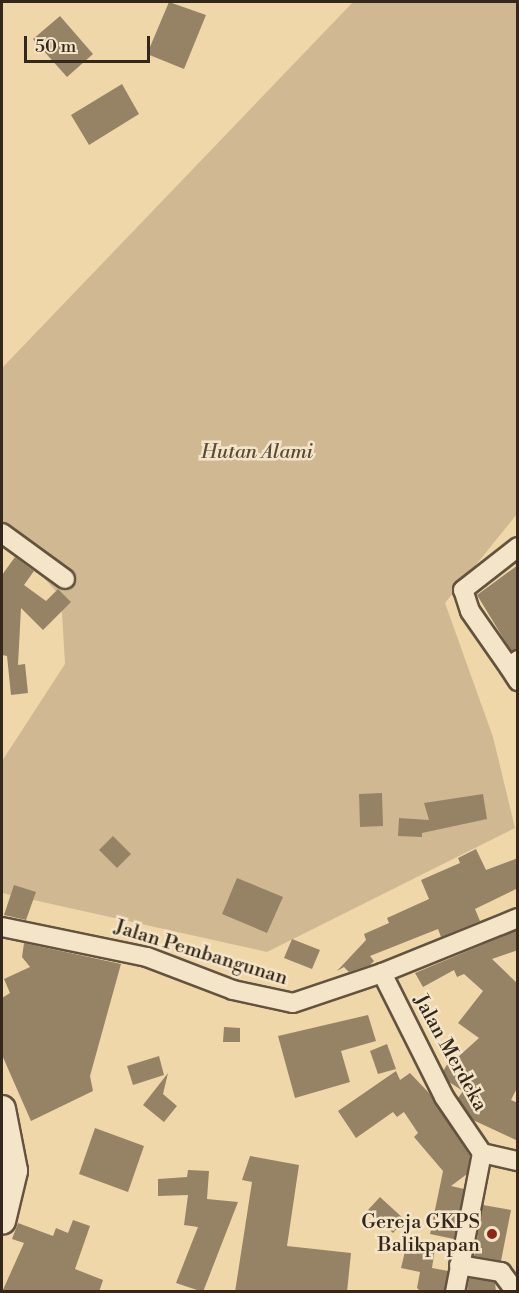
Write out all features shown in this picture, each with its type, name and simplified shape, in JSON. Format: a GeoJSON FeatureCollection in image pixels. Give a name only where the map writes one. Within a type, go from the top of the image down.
{"type":"FeatureCollection","features":[{"type":"Feature","properties":{"kind":"street"},"geometry":{"type":"LineString","coordinates":[[2,533],[65,579]]}},
{"type":"Feature","properties":{"kind":"street"},"geometry":{"type":"LineString","coordinates":[[515,669],[470,611],[464,590],[518,547]]}},
{"type":"Feature","properties":{"kind":"street","name":"Jalan Pembangunan"},"geometry":{"type":"LineString","coordinates":[[2,927],[147,957],[233,990],[284,1002],[303,1000],[382,973],[518,918]]}},
{"type":"Feature","properties":{"kind":"street","name":"Jalan Merdeka"},"geometry":{"type":"LineString","coordinates":[[382,973],[444,1097],[482,1152]]}},
{"type":"Feature","properties":{"kind":"street"},"geometry":{"type":"LineString","coordinates":[[2,1109],[14,1171],[2,1221]]}},
{"type":"Feature","properties":{"kind":"street"},"geometry":{"type":"LineString","coordinates":[[455,1292],[482,1152],[518,1161]]}},
{"type":"Feature","properties":{"kind":"street"},"geometry":{"type":"LineString","coordinates":[[459,1264],[501,1272],[516,1292]]}},
{"type":"Feature","properties":{"kind":"green space","name":"Hutan Alami"},"geometry":{"type":"Polygon","coordinates":[[[353,2],[517,2],[517,514],[445,603],[493,737],[515,828],[267,952],[2,893],[2,761],[65,664],[61,597],[2,531],[2,368],[353,2]]]}},
{"type":"Feature","properties":{"kind":"building"},"geometry":{"type":"Polygon","coordinates":[[[169,2],[206,15],[184,69],[147,54],[169,2]]]}},
{"type":"Feature","properties":{"kind":"building"},"geometry":{"type":"Polygon","coordinates":[[[60,16],[93,54],[67,77],[33,39],[60,16]]]}},
{"type":"Feature","properties":{"kind":"building"},"geometry":{"type":"Polygon","coordinates":[[[122,84],[139,114],[89,145],[71,115],[122,84]]]}},
{"type":"Feature","properties":{"kind":"building"},"geometry":{"type":"Polygon","coordinates":[[[15,557],[34,571],[24,585],[46,601],[58,589],[71,602],[43,630],[21,608],[18,665],[25,664],[28,693],[11,695],[7,656],[2,655],[2,575],[15,557]]]}},
{"type":"Feature","properties":{"kind":"building"},"geometry":{"type":"Polygon","coordinates":[[[518,565],[518,649],[511,651],[477,595],[518,565]]]}},
{"type":"Feature","properties":{"kind":"building"},"geometry":{"type":"Polygon","coordinates":[[[382,793],[383,826],[360,827],[359,794],[382,793]]]}},
{"type":"Feature","properties":{"kind":"building"},"geometry":{"type":"Polygon","coordinates":[[[483,794],[487,819],[422,833],[422,837],[398,836],[399,818],[429,820],[424,803],[483,794]]]}},
{"type":"Feature","properties":{"kind":"building"},"geometry":{"type":"Polygon","coordinates":[[[113,836],[131,854],[117,868],[99,850],[113,836]]]}},
{"type":"Feature","properties":{"kind":"building"},"geometry":{"type":"Polygon","coordinates":[[[476,849],[486,870],[518,858],[518,888],[475,909],[480,921],[441,937],[438,929],[370,956],[374,961],[370,965],[349,972],[344,967],[337,971],[366,940],[364,934],[389,923],[387,918],[429,899],[421,880],[460,863],[458,858],[476,849]]]}},
{"type":"Feature","properties":{"kind":"building"},"geometry":{"type":"Polygon","coordinates":[[[237,878],[283,897],[267,933],[222,914],[237,878]]]}},
{"type":"Feature","properties":{"kind":"building"},"geometry":{"type":"Polygon","coordinates":[[[14,885],[36,892],[26,920],[4,915],[14,885]]]}},
{"type":"Feature","properties":{"kind":"building"},"geometry":{"type":"Polygon","coordinates":[[[518,930],[518,950],[492,959],[518,984],[518,1086],[511,1100],[518,1103],[518,1141],[473,1120],[458,1098],[463,1091],[449,1082],[443,1071],[454,1054],[458,1057],[479,1038],[458,1023],[483,991],[464,974],[457,977],[454,970],[423,987],[415,973],[518,930]]]}},
{"type":"Feature","properties":{"kind":"building"},"geometry":{"type":"Polygon","coordinates":[[[292,939],[320,950],[312,969],[284,958],[292,939]]]}},
{"type":"Feature","properties":{"kind":"building"},"geometry":{"type":"Polygon","coordinates":[[[24,943],[121,964],[90,1076],[93,1091],[31,1121],[2,1055],[2,998],[10,993],[4,979],[30,967],[22,957],[24,943]]]}},
{"type":"Feature","properties":{"kind":"building"},"geometry":{"type":"Polygon","coordinates":[[[368,1015],[376,1041],[341,1051],[350,1082],[295,1098],[278,1036],[368,1015]]]}},
{"type":"Feature","properties":{"kind":"building"},"geometry":{"type":"Polygon","coordinates":[[[224,1027],[240,1028],[240,1042],[223,1042],[224,1027]]]}},
{"type":"Feature","properties":{"kind":"building"},"geometry":{"type":"Polygon","coordinates":[[[387,1044],[396,1069],[378,1074],[370,1051],[387,1044]]]}},
{"type":"Feature","properties":{"kind":"building"},"geometry":{"type":"Polygon","coordinates":[[[159,1056],[164,1075],[133,1085],[127,1066],[159,1056]]]}},
{"type":"Feature","properties":{"kind":"building"},"geometry":{"type":"Polygon","coordinates":[[[396,1071],[400,1080],[410,1073],[429,1093],[470,1156],[467,1174],[451,1186],[464,1189],[454,1239],[430,1234],[443,1171],[414,1137],[418,1133],[404,1112],[397,1117],[393,1112],[356,1138],[338,1111],[396,1071]]]}},
{"type":"Feature","properties":{"kind":"building"},"geometry":{"type":"Polygon","coordinates":[[[168,1073],[163,1094],[177,1106],[164,1122],[143,1105],[168,1073]]]}},
{"type":"Feature","properties":{"kind":"building"},"geometry":{"type":"Polygon","coordinates":[[[95,1128],[144,1146],[128,1192],[79,1174],[95,1128]]]}},
{"type":"Feature","properties":{"kind":"building"},"geometry":{"type":"Polygon","coordinates":[[[250,1156],[299,1165],[287,1246],[351,1253],[347,1292],[235,1292],[252,1182],[242,1180],[250,1156]]]}},
{"type":"Feature","properties":{"kind":"building"},"geometry":{"type":"Polygon","coordinates":[[[188,1170],[209,1171],[207,1199],[238,1202],[203,1292],[176,1283],[198,1227],[184,1225],[188,1195],[158,1196],[158,1179],[187,1177],[188,1170]]]}},
{"type":"Feature","properties":{"kind":"building"},"geometry":{"type":"Polygon","coordinates":[[[380,1197],[405,1220],[393,1233],[368,1210],[380,1197]]]}},
{"type":"Feature","properties":{"kind":"building","name":"Gereja GKPS Balikpapan"},"geometry":{"type":"Polygon","coordinates":[[[483,1205],[511,1210],[501,1261],[474,1256],[483,1205]]]}},
{"type":"Feature","properties":{"kind":"building"},"geometry":{"type":"Polygon","coordinates":[[[73,1220],[90,1226],[75,1269],[103,1280],[99,1292],[2,1292],[24,1243],[12,1239],[18,1223],[53,1236],[56,1228],[68,1233],[73,1220]]]}},
{"type":"Feature","properties":{"kind":"building"},"geometry":{"type":"Polygon","coordinates":[[[407,1243],[435,1248],[432,1268],[448,1271],[444,1292],[421,1292],[417,1288],[420,1272],[401,1268],[407,1243]]]}},
{"type":"Feature","properties":{"kind":"building"},"geometry":{"type":"Polygon","coordinates":[[[469,1278],[495,1282],[496,1292],[467,1292],[469,1278]]]}},
{"type":"Feature","properties":{"kind":"place","name":"Gereja GKPS Balikpapan"},"geometry":{"type":"Point","coordinates":[492,1234]}}]}
